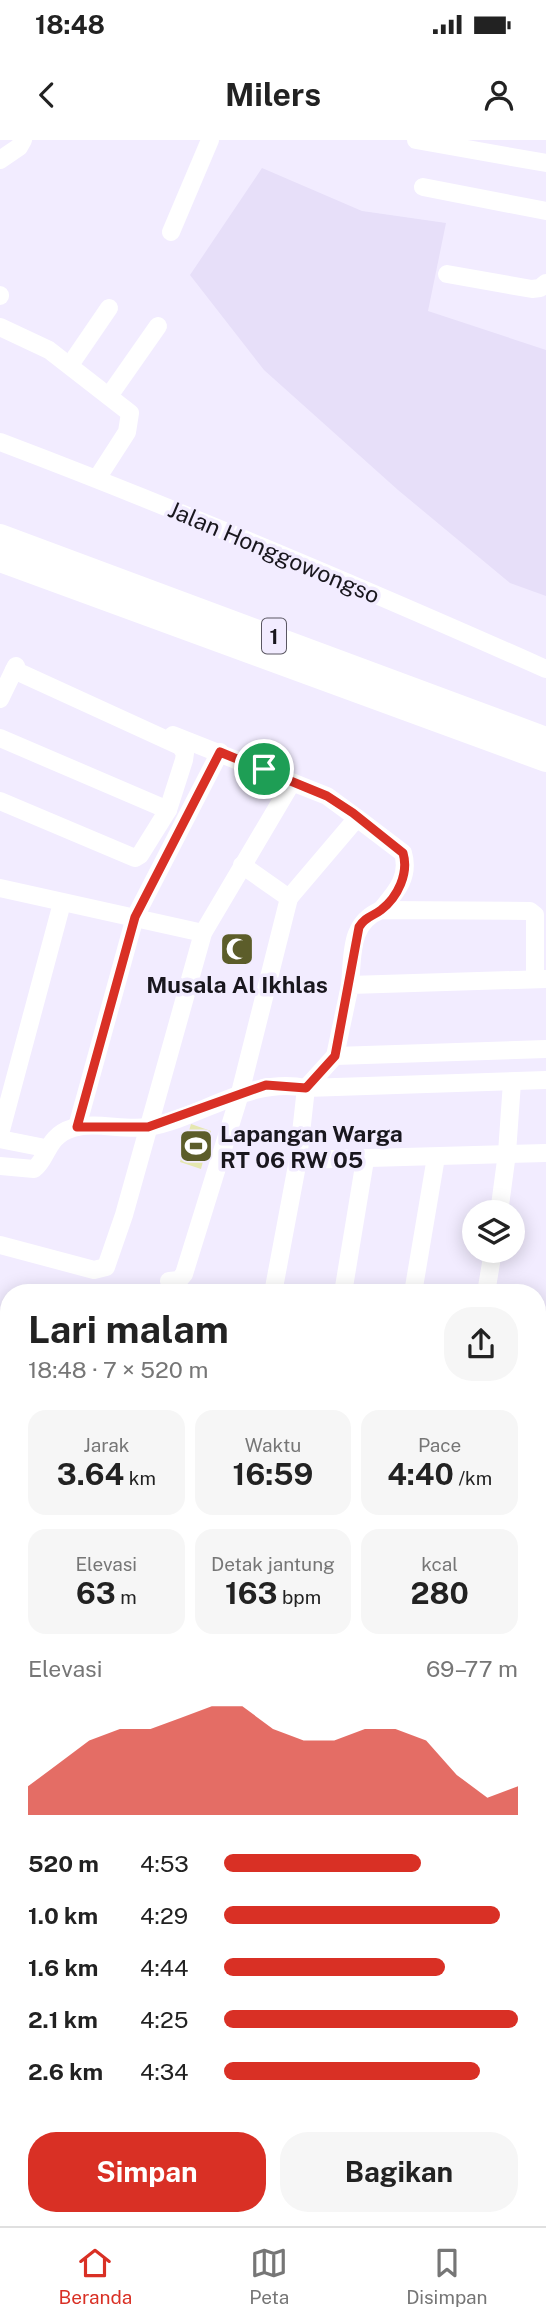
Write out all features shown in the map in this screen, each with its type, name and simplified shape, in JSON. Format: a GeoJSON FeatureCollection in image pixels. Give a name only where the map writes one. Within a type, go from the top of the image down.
{"type":"FeatureCollection","features":[{"type":"Feature","properties":{"kind":"highway","name":"1"},"geometry":{"type":"LineString","coordinates":[[0,536],[546,739]]}},
{"type":"Feature","properties":{"kind":"highway","name":"1"},"geometry":{"type":"LineString","coordinates":[[0,560],[546,760]]}},
{"type":"Feature","properties":{"kind":"street"},"geometry":{"type":"LineString","coordinates":[[0,160],[19,147],[23,140]]}},
{"type":"Feature","properties":{"kind":"street"},"geometry":{"type":"LineString","coordinates":[[171,232],[210,140]]}},
{"type":"Feature","properties":{"kind":"street"},"geometry":{"type":"LineString","coordinates":[[416,140],[546,163]]}},
{"type":"Feature","properties":{"kind":"street"},"geometry":{"type":"LineString","coordinates":[[423,187],[546,211]]}},
{"type":"Feature","properties":{"kind":"street"},"geometry":{"type":"LineString","coordinates":[[447,274],[532,289],[540,288],[546,283]]}},
{"type":"Feature","properties":{"kind":"street"},"geometry":{"type":"LineString","coordinates":[[70,365],[109,308]]}},
{"type":"Feature","properties":{"kind":"street"},"geometry":{"type":"LineString","coordinates":[[109,396],[158,326]]}},
{"type":"Feature","properties":{"kind":"street"},"geometry":{"type":"LineString","coordinates":[[0,327],[49,350],[130,413],[130,425],[98,477]]}},
{"type":"Feature","properties":{"kind":"street","name":"Jalan Honggowongso"},"geometry":{"type":"LineString","coordinates":[[0,442],[98,477],[319,568],[546,669]]}},
{"type":"Feature","properties":{"kind":"street"},"geometry":{"type":"LineString","coordinates":[[0,699],[10,665]]}},
{"type":"Feature","properties":{"kind":"street"},"geometry":{"type":"LineString","coordinates":[[10,665],[161,731],[327,796],[403,853],[406,862],[402,882],[381,910]]}},
{"type":"Feature","properties":{"kind":"street"},"geometry":{"type":"LineString","coordinates":[[0,801],[132,858],[140,855],[168,810],[184,761],[183,750],[10,665]]}},
{"type":"Feature","properties":{"kind":"street"},"geometry":{"type":"LineString","coordinates":[[0,738],[168,810]]}},
{"type":"Feature","properties":{"kind":"street"},"geometry":{"type":"LineString","coordinates":[[77,1127],[135,917],[220,752]]}},
{"type":"Feature","properties":{"kind":"street"},"geometry":{"type":"LineString","coordinates":[[0,1245],[94,1270],[106,1266],[115,1247],[203,933],[291,784]]}},
{"type":"Feature","properties":{"kind":"street"},"geometry":{"type":"LineString","coordinates":[[169,1281],[179,1280],[184,1274],[239,1097],[289,898],[357,818]]}},
{"type":"Feature","properties":{"kind":"street"},"geometry":{"type":"LineString","coordinates":[[242,865],[289,898]]}},
{"type":"Feature","properties":{"kind":"street"},"geometry":{"type":"LineString","coordinates":[[0,888],[203,933]]}},
{"type":"Feature","properties":{"kind":"street"},"geometry":{"type":"LineString","coordinates":[[0,1134],[62,903]]}},
{"type":"Feature","properties":{"kind":"street"},"geometry":{"type":"LineString","coordinates":[[275,1284],[298,1160],[306,1088],[335,1056],[359,927],[366,916],[381,910],[526,910],[535,915],[540,979],[350,985]]}},
{"type":"Feature","properties":{"kind":"street"},"geometry":{"type":"LineString","coordinates":[[335,1056],[546,1049]]}},
{"type":"Feature","properties":{"kind":"street"},"geometry":{"type":"LineString","coordinates":[[0,1166],[34,1169],[41,1163],[45,1148],[66,1131],[77,1127],[148,1127],[239,1097],[266,1085],[306,1088],[546,1080]]}},
{"type":"Feature","properties":{"kind":"street"},"geometry":{"type":"LineString","coordinates":[[501,1200],[512,1082]]}},
{"type":"Feature","properties":{"kind":"street"},"geometry":{"type":"LineString","coordinates":[[0,1139],[45,1148]]}},
{"type":"Feature","properties":{"kind":"street"},"geometry":{"type":"LineString","coordinates":[[298,1160],[546,1153]]}},
{"type":"Feature","properties":{"kind":"street"},"geometry":{"type":"LineString","coordinates":[[415,1284],[436,1157]]}},
{"type":"Feature","properties":{"kind":"street"},"geometry":{"type":"LineString","coordinates":[[344,1284],[365,1160]]}},
{"type":"Feature","properties":{"kind":"street"},"geometry":{"type":"LineString","coordinates":[[488,1284],[491,1263]]}},
{"type":"Feature","properties":{"kind":"shaded area"},"geometry":{"type":"Polygon","coordinates":[[[262,168],[362,211],[446,223],[428,311],[546,350],[546,596],[510,583],[398,490],[264,370],[190,275],[262,168]]]}},
{"type":"Feature","properties":{"kind":"green space","name":"Lapangan Warga RT 06 RW 05"},"geometry":{"type":"Polygon","coordinates":[[[191,1124],[211,1131],[201,1169],[180,1162],[191,1124]]]}},
{"type":"Feature","properties":{"kind":"place","name":"Musala Al Ikhlas"},"geometry":{"type":"Point","coordinates":[237,949]}},
{"type":"Feature","properties":{"kind":"place","name":"Lapangan Warga RT 06 RW 05"},"geometry":{"type":"Point","coordinates":[196,1146]}},
{"type":"Feature","properties":{"kind":"route"},"geometry":{"type":"LineString","coordinates":[[220,752],[264,769],[291,784],[327,796],[353,813],[403,853],[406,862],[405,876],[393,895],[381,910],[366,916],[359,927],[335,1056],[306,1088],[266,1085],[239,1097],[148,1127],[77,1127],[135,917],[220,752]]}}]}
